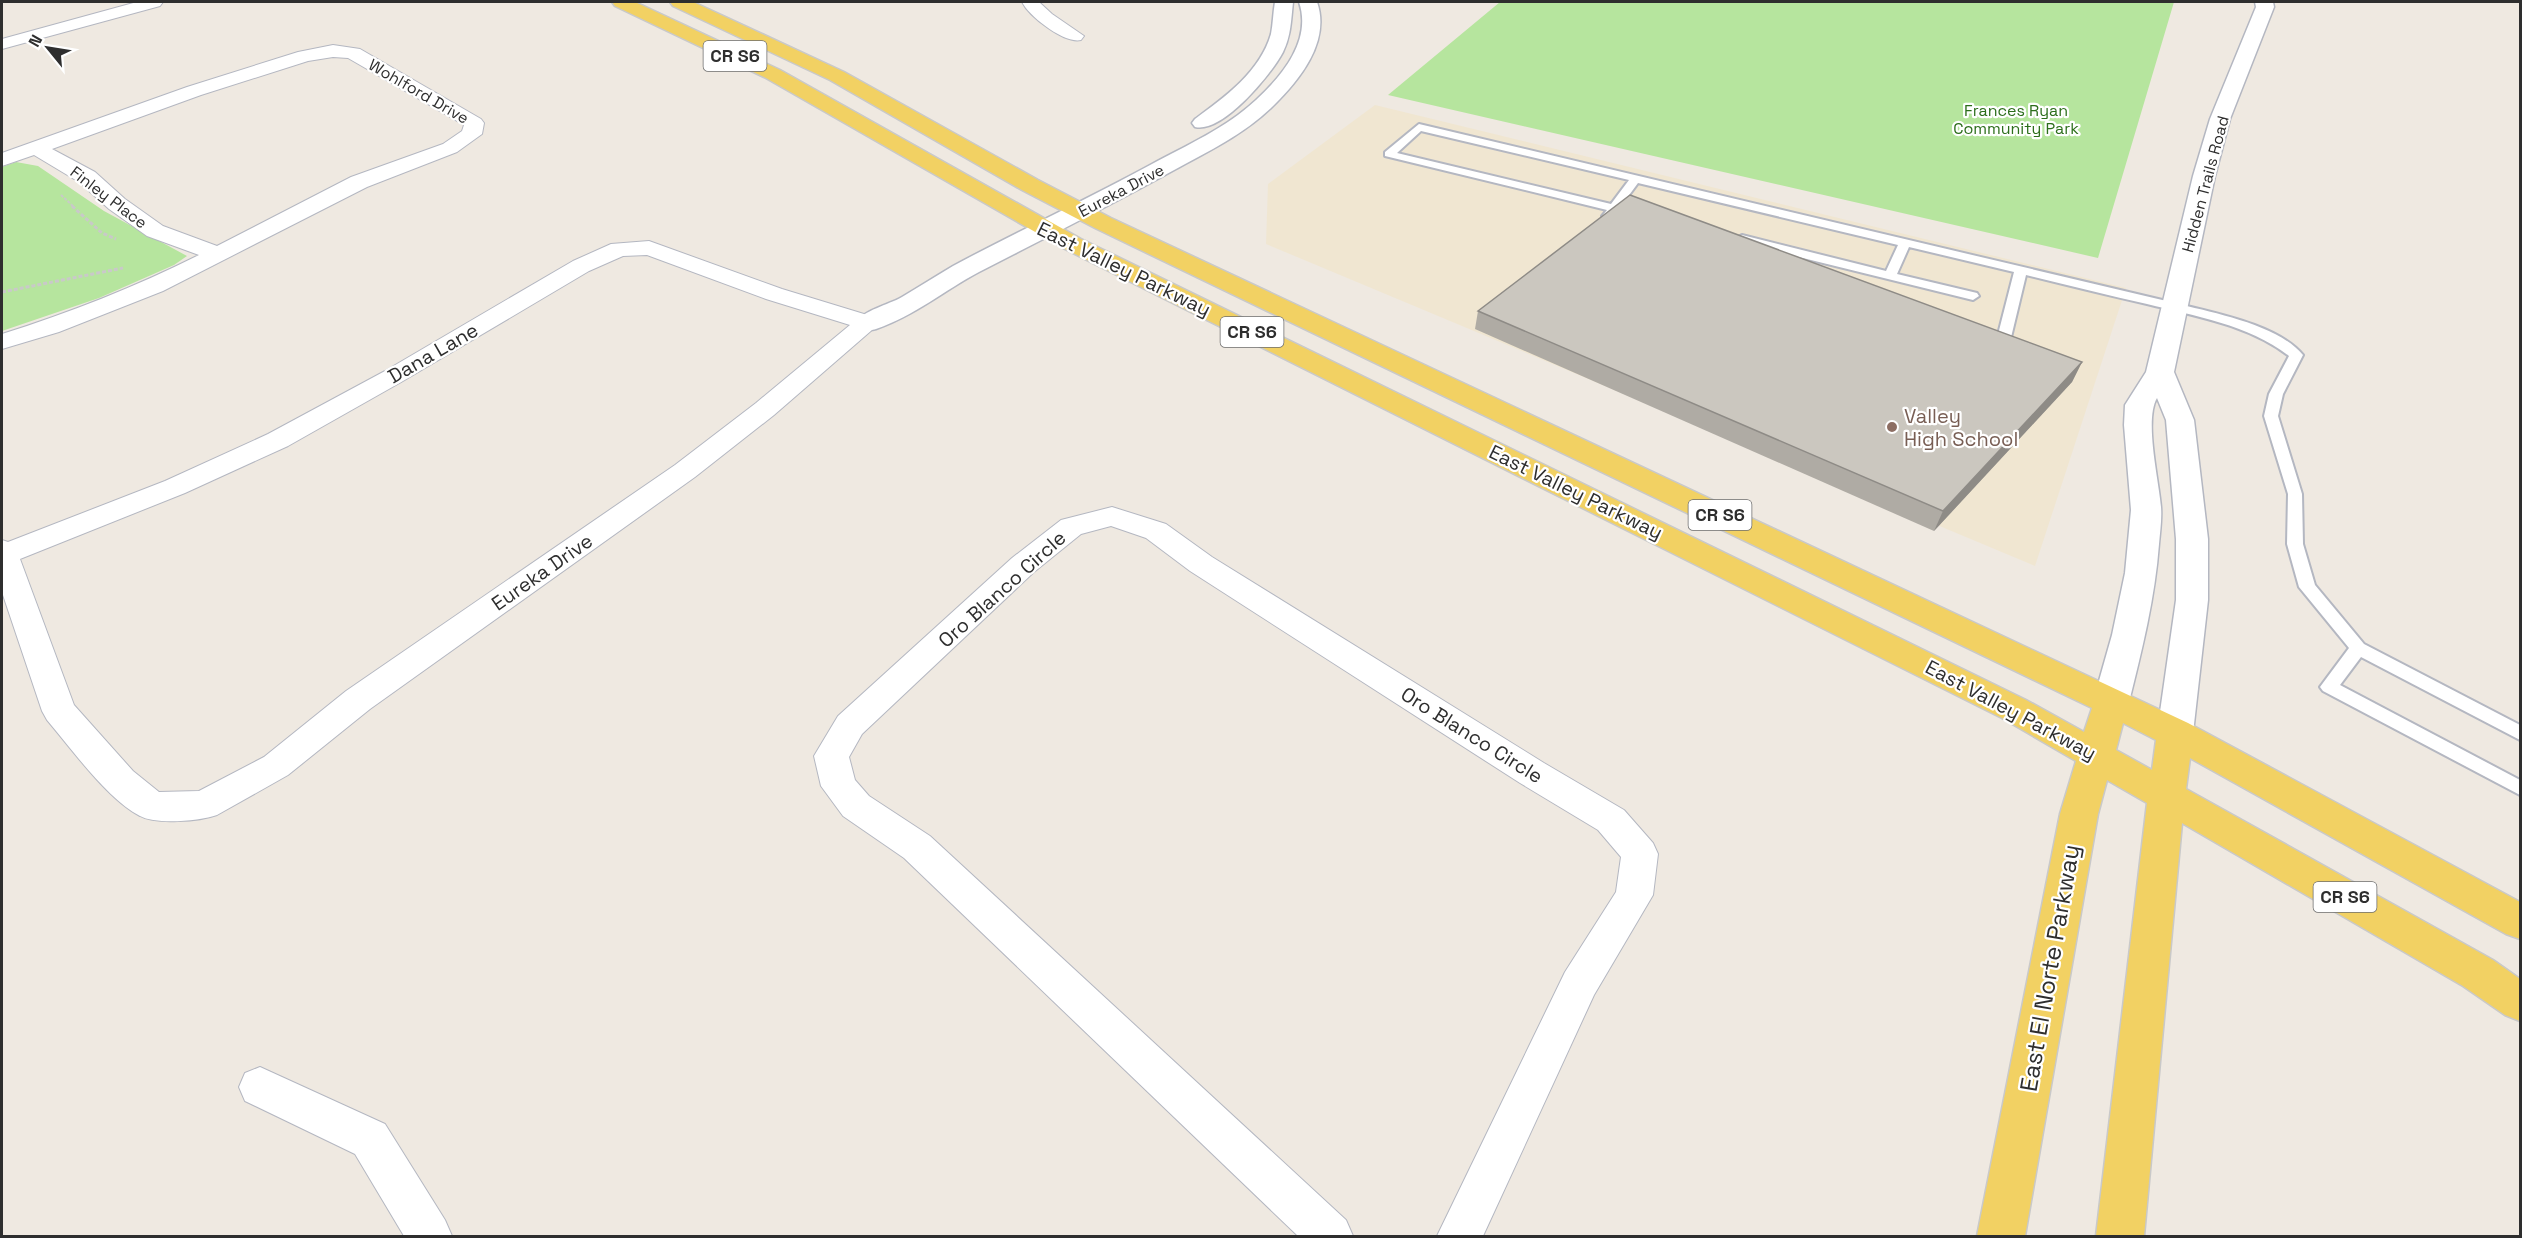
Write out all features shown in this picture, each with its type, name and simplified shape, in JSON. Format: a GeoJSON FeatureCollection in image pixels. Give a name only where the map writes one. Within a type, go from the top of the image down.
{"type":"FeatureCollection","features":[{"type":"Feature","properties":{"kind":"main road","name":"East Valley Parkway"},"geometry":{"type":"LineString","coordinates":[[621,2],[772,73],[1035,224],[1983,693],[2097,755],[2468,968],[2520,1002]]}},
{"type":"Feature","properties":{"kind":"main road","name":"East Valley Parkway"},"geometry":{"type":"LineString","coordinates":[[679,2],[847,81],[1070,206],[2175,733],[2520,922]]}},
{"type":"Feature","properties":{"kind":"main road","name":"East El Norte Parkway"},"geometry":{"type":"LineString","coordinates":[[2001,1236],[2079,814],[2111,702]]}},
{"type":"Feature","properties":{"kind":"main road"},"geometry":{"type":"LineString","coordinates":[[2120,1236],[2159,858],[2175,733]]}},
{"type":"Feature","properties":{"kind":"street"},"geometry":{"type":"LineString","coordinates":[[2,44],[154,2]]}},
{"type":"Feature","properties":{"kind":"street"},"geometry":{"type":"LineString","coordinates":[[1030,2],[1046,18],[1075,36]]}},
{"type":"Feature","properties":{"kind":"street","name":"Eureka Drive"},"geometry":{"type":"LineString","coordinates":[[1070,206],[1180,137],[1241,93],[1261,72],[1273,54],[1283,24],[1284,2]]}},
{"type":"Feature","properties":{"kind":"street","name":"Eureka Drive"},"geometry":{"type":"LineString","coordinates":[[2,552],[59,711],[121,781],[152,806],[204,805],[276,766],[358,700],[685,471],[868,323],[912,302],[1035,224],[1216,138],[1252,114],[1292,73],[1311,37],[1312,18],[1308,2]]}},
{"type":"Feature","properties":{"kind":"street","name":"Hidden Trails Road"},"geometry":{"type":"LineString","coordinates":[[2111,702],[2129,635],[2141,573],[2146,510],[2138,425],[2139,405],[2160,372],[2204,176],[2220,119],[2238,80],[2265,7],[2264,2]]}},
{"type":"Feature","properties":{"kind":"street","name":"Wohlford Drive"},"geometry":{"type":"LineString","coordinates":[[2,160],[225,81],[305,56],[333,51],[353,52],[378,69],[474,123],[471,134],[450,148],[359,182],[154,286],[50,327],[2,342]]}},
{"type":"Feature","properties":{"kind":"street","name":"Finley Place"},"geometry":{"type":"LineString","coordinates":[[36,148],[87,177],[117,204],[155,231],[218,254]]}},
{"type":"Feature","properties":{"kind":"street","name":"Dana Lane"},"geometry":{"type":"LineString","coordinates":[[2,552],[175,487],[278,440],[394,376],[580,266],[619,249],[649,248],[774,294],[868,323]]}},
{"type":"Feature","properties":{"kind":"street"},"geometry":{"type":"LineString","coordinates":[[2160,372],[2180,420],[2192,539],[2192,600],[2175,733]]}},
{"type":"Feature","properties":{"kind":"street","name":"Oro Blanco Circle"},"geometry":{"type":"LineString","coordinates":[[1330,1236],[917,847],[856,806],[839,786],[831,756],[850,725],[1023,565],[1071,527],[1112,516],[1156,531],[1202,564],[1532,773],[1611,820],[1640,854],[1634,895],[1579,984],[1460,1236]]}},
{"type":"Feature","properties":{"kind":"street"},"geometry":{"type":"LineString","coordinates":[[260,1087],[370,1139],[429,1236]]}},
{"type":"Feature","properties":{"kind":"lane"},"geometry":{"type":"LineString","coordinates":[[1649,217],[1389,154],[1419,127],[2175,307],[2240,325],[2274,338],[2296,355],[2276,394],[2271,416],[2295,494],[2295,544],[2307,587],[2358,648],[2520,733]]}},
{"type":"Feature","properties":{"kind":"lane"},"geometry":{"type":"LineString","coordinates":[[1599,226],[1636,178]]}},
{"type":"Feature","properties":{"kind":"lane"},"geometry":{"type":"LineString","coordinates":[[1730,236],[1973,296]]}},
{"type":"Feature","properties":{"kind":"lane"},"geometry":{"type":"LineString","coordinates":[[1890,276],[1905,243]]}},
{"type":"Feature","properties":{"kind":"lane"},"geometry":{"type":"LineString","coordinates":[[1998,366],[2021,270]]}},
{"type":"Feature","properties":{"kind":"lane"},"geometry":{"type":"LineString","coordinates":[[2358,648],[2329,687],[2520,788]]}},
{"type":"Feature","properties":{"kind":"path"},"geometry":{"type":"LineString","coordinates":[[2,292],[124,267]]}},
{"type":"Feature","properties":{"kind":"shaded area","name":"Valley High School"},"geometry":{"type":"Polygon","coordinates":[[[1375,105],[2126,288],[2035,566],[1266,244],[1268,184],[1375,105]]]}},
{"type":"Feature","properties":{"kind":"green space","name":"Frances Ryan Community Park"},"geometry":{"type":"Polygon","coordinates":[[[1500,2],[2174,2],[2098,258],[1388,95],[1500,2]]]}},
{"type":"Feature","properties":{"kind":"green space"},"geometry":{"type":"Polygon","coordinates":[[[16,162],[38,166],[104,211],[187,256],[174,265],[99,298],[2,331],[2,167],[16,162]]]}},
{"type":"Feature","properties":{"kind":"building"},"geometry":{"type":"Polygon","coordinates":[[[1630,195],[2082,362],[1943,511],[1478,311],[1630,195]]]}},
{"type":"Feature","properties":{"kind":"place","name":"Valley High School"},"geometry":{"type":"Point","coordinates":[1892,427]}}]}
